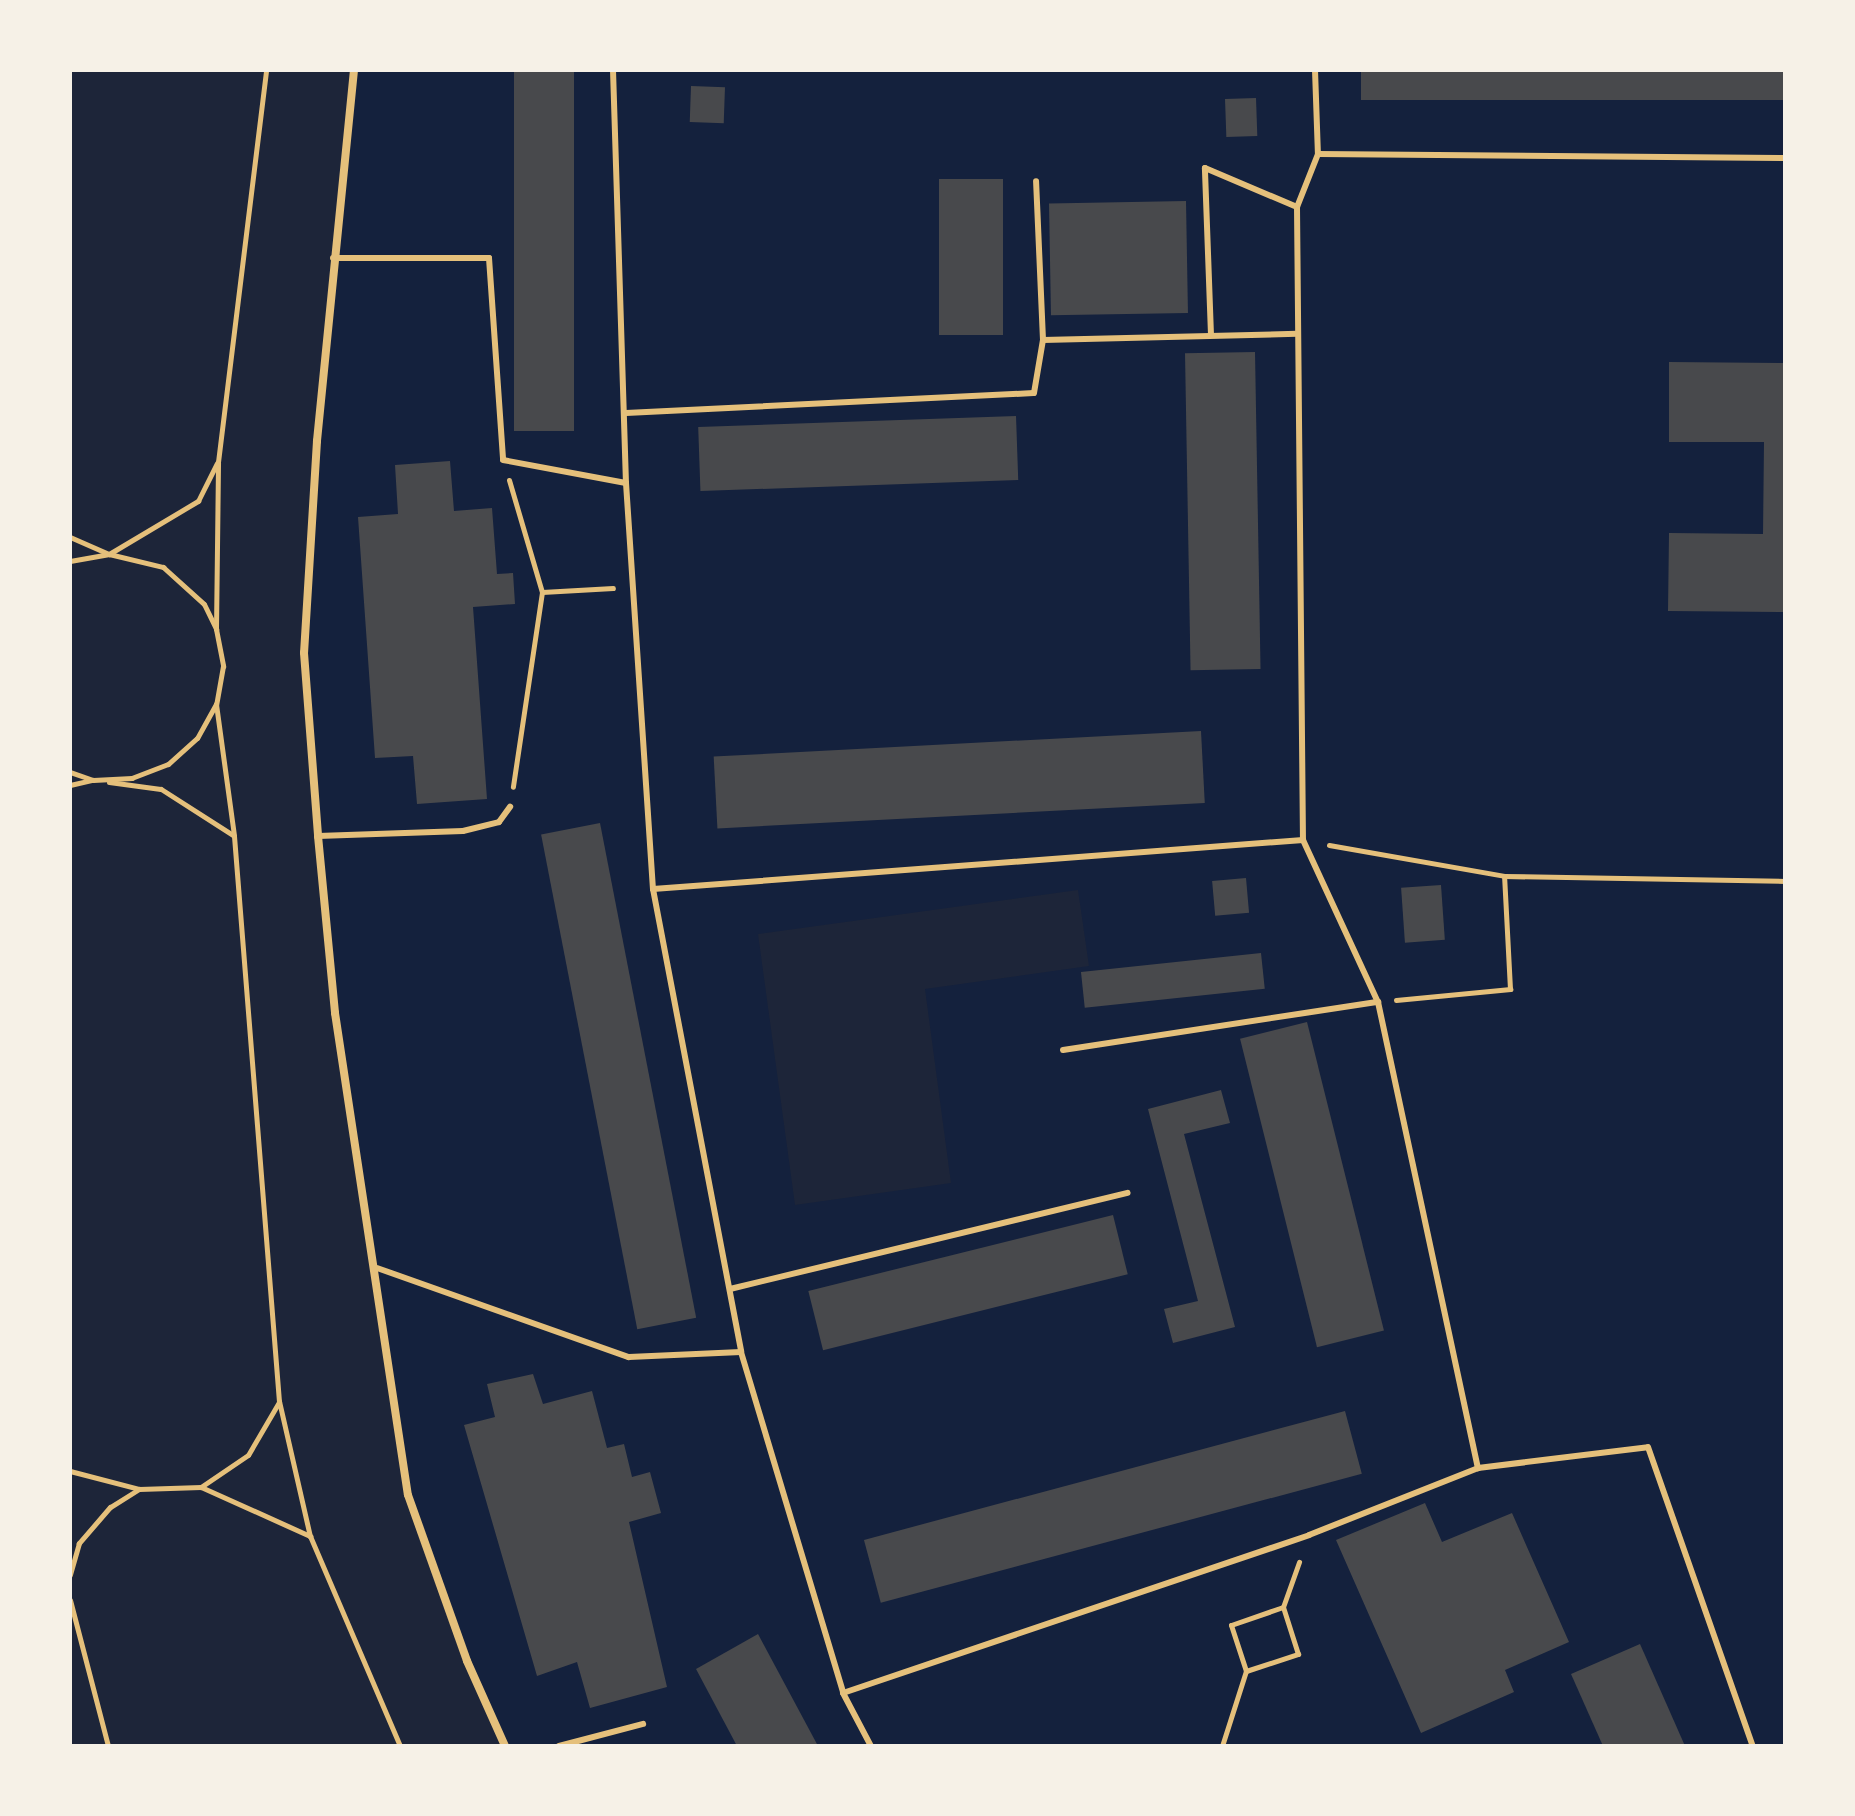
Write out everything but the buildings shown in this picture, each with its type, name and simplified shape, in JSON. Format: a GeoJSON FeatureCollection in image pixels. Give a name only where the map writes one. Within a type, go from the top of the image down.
{"type":"FeatureCollection","features":[{"type":"Feature","properties":{"kind":"street"},"geometry":{"type":"LineString","coordinates":[[354,70],[333,258],[304,653],[318,836],[335,1013],[377,1268],[408,1495],[467,1661],[505,1746]]}},
{"type":"Feature","properties":{"kind":"lane"},"geometry":{"type":"LineString","coordinates":[[613,70],[626,483],[636,587],[653,889],[741,1352],[843,1693],[871,1746]]}},
{"type":"Feature","properties":{"kind":"lane"},"geometry":{"type":"LineString","coordinates":[[1315,70],[1318,154],[1297,207],[1303,840],[1378,1002],[1478,1468]]}},
{"type":"Feature","properties":{"kind":"lane"},"geometry":{"type":"LineString","coordinates":[[1318,154],[1785,158]]}},
{"type":"Feature","properties":{"kind":"lane"},"geometry":{"type":"LineString","coordinates":[[1211,335],[1205,168],[1297,207]]}},
{"type":"Feature","properties":{"kind":"lane"},"geometry":{"type":"LineString","coordinates":[[626,413],[1034,393],[1043,340],[1036,181]]}},
{"type":"Feature","properties":{"kind":"lane"},"geometry":{"type":"LineString","coordinates":[[333,258],[489,258],[503,460],[626,483]]}},
{"type":"Feature","properties":{"kind":"lane"},"geometry":{"type":"LineString","coordinates":[[1043,340],[1297,334]]}},
{"type":"Feature","properties":{"kind":"lane"},"geometry":{"type":"LineString","coordinates":[[318,836],[463,831],[499,822],[510,807]]}},
{"type":"Feature","properties":{"kind":"lane"},"geometry":{"type":"LineString","coordinates":[[653,889],[1303,840]]}},
{"type":"Feature","properties":{"kind":"lane"},"geometry":{"type":"LineString","coordinates":[[1063,1050],[1378,1002]]}},
{"type":"Feature","properties":{"kind":"lane"},"geometry":{"type":"LineString","coordinates":[[730,1289],[1128,1193]]}},
{"type":"Feature","properties":{"kind":"lane"},"geometry":{"type":"LineString","coordinates":[[377,1268],[629,1357],[741,1352]]}},
{"type":"Feature","properties":{"kind":"lane"},"geometry":{"type":"LineString","coordinates":[[843,1693],[1309,1535],[1478,1468],[1648,1447],[1753,1746]]}},
{"type":"Feature","properties":{"kind":"lane"},"geometry":{"type":"LineString","coordinates":[[559,1746],[643,1724]]}},
{"type":"Feature","properties":{"kind":"path"},"geometry":{"type":"LineString","coordinates":[[266,70],[218,462],[216,629],[223,666],[216,704],[234,836],[279,1401],[310,1536],[400,1746]]}},
{"type":"Feature","properties":{"kind":"path"},"geometry":{"type":"LineString","coordinates":[[503,460],[542,592],[510,807]]}},
{"type":"Feature","properties":{"kind":"path"},"geometry":{"type":"LineString","coordinates":[[109,554],[198,501],[218,462]]}},
{"type":"Feature","properties":{"kind":"path"},"geometry":{"type":"LineString","coordinates":[[70,537],[109,554]]}},
{"type":"Feature","properties":{"kind":"path"},"geometry":{"type":"LineString","coordinates":[[70,561],[109,554],[137,557],[174,575],[204,604],[216,629]]}},
{"type":"Feature","properties":{"kind":"path"},"geometry":{"type":"LineString","coordinates":[[542,592],[636,587]]}},
{"type":"Feature","properties":{"kind":"path"},"geometry":{"type":"LineString","coordinates":[[70,785],[132,778],[168,764],[197,738],[216,704]]}},
{"type":"Feature","properties":{"kind":"path"},"geometry":{"type":"LineString","coordinates":[[70,772],[93,780],[161,789],[234,836]]}},
{"type":"Feature","properties":{"kind":"path"},"geometry":{"type":"LineString","coordinates":[[1303,840],[1504,876],[1785,881]]}},
{"type":"Feature","properties":{"kind":"path"},"geometry":{"type":"LineString","coordinates":[[1378,1002],[1510,989],[1504,876]]}},
{"type":"Feature","properties":{"kind":"path"},"geometry":{"type":"LineString","coordinates":[[201,1487],[248,1455],[279,1401]]}},
{"type":"Feature","properties":{"kind":"path"},"geometry":{"type":"LineString","coordinates":[[70,1471],[139,1489],[201,1487],[310,1536]]}},
{"type":"Feature","properties":{"kind":"path"},"geometry":{"type":"LineString","coordinates":[[70,1575],[79,1543],[110,1507],[139,1489]]}},
{"type":"Feature","properties":{"kind":"path"},"geometry":{"type":"LineString","coordinates":[[1246,1671],[1298,1654],[1283,1607],[1309,1535]]}},
{"type":"Feature","properties":{"kind":"path"},"geometry":{"type":"LineString","coordinates":[[70,1600],[108,1746]]}},
{"type":"Feature","properties":{"kind":"path"},"geometry":{"type":"LineString","coordinates":[[1222,1746],[1246,1671],[1231,1625],[1283,1607]]}},
{"type":"Feature","properties":{"kind":"shaded area"},"geometry":{"type":"Polygon","coordinates":[[[70,70],[354,70],[333,258],[304,653],[335,1014],[408,1495],[467,1661],[505,1746],[70,1746],[70,70]]]}},
{"type":"Feature","properties":{"kind":"shaded area"},"geometry":{"type":"Polygon","coordinates":[[[1078,890],[1089,966],[925,989],[951,1183],[795,1205],[758,934],[1078,890]]]}}]}
